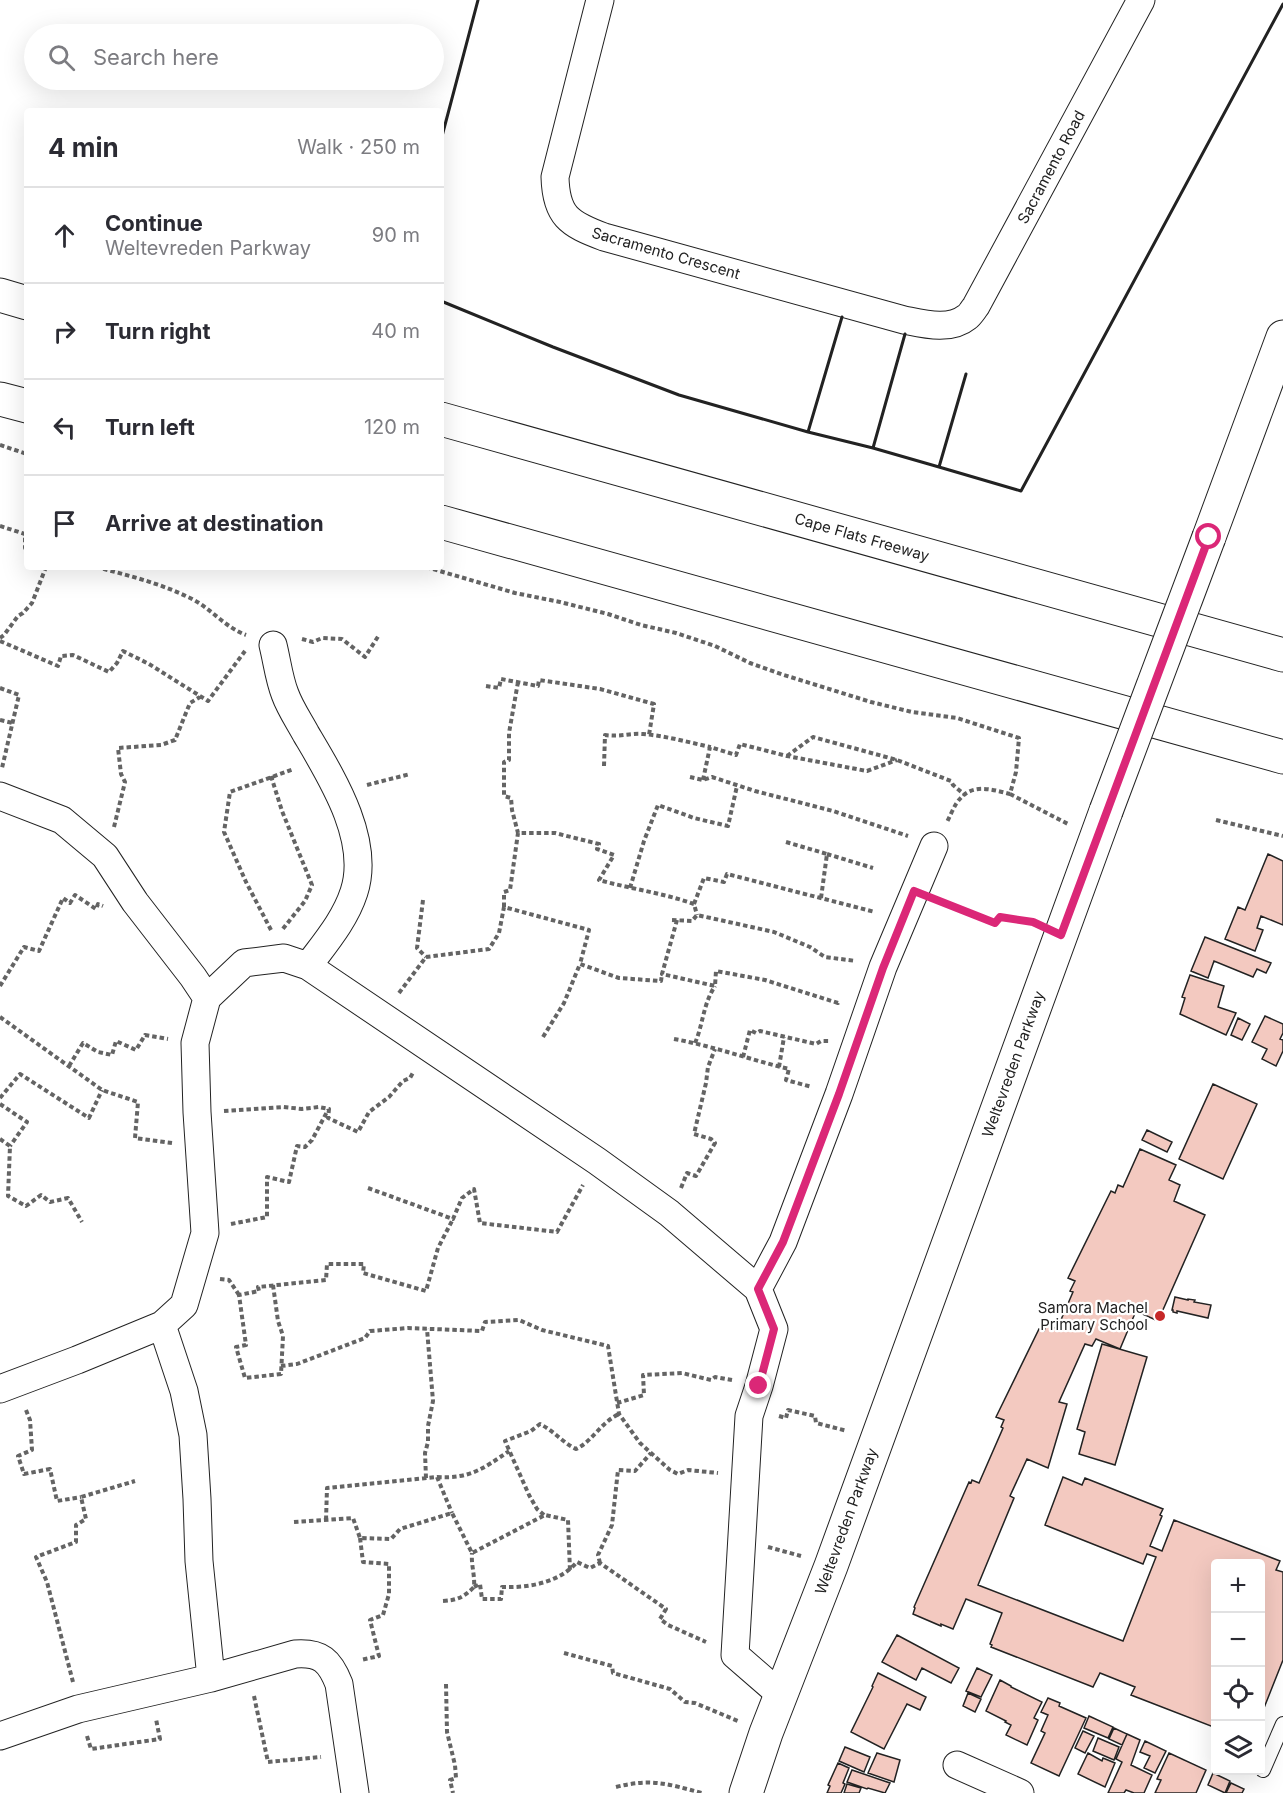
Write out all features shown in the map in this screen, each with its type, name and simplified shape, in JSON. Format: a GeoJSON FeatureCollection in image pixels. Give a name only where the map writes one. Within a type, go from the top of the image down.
{"type":"FeatureCollection","features":[{"type":"Feature","properties":{"kind":"main road"},"geometry":{"type":"LineString","coordinates":[[0,295],[24,302]]}},
{"type":"Feature","properties":{"kind":"main road","name":"Weltevreden Parkway"},"geometry":{"type":"LineString","coordinates":[[746,1793],[766,1733],[831,1566],[1106,811],[1283,337]]}},
{"type":"Feature","properties":{"kind":"main road"},"geometry":{"type":"LineString","coordinates":[[0,399],[24,405]]}},
{"type":"Feature","properties":{"kind":"main road","name":"Cape Flats Freeway"},"geometry":{"type":"LineString","coordinates":[[444,420],[1283,654]]}},
{"type":"Feature","properties":{"kind":"main road"},"geometry":{"type":"LineString","coordinates":[[444,523],[1283,758]]}},
{"type":"Feature","properties":{"kind":"street","name":"Sacramento Crescent"},"geometry":{"type":"LineString","coordinates":[[600,0],[555,177],[555,195],[561,210],[571,222],[604,237],[893,317],[934,325],[952,325]]}},
{"type":"Feature","properties":{"kind":"street","name":"Sacramento Road"},"geometry":{"type":"LineString","coordinates":[[952,325],[966,318],[976,306],[1141,0]]}},
{"type":"Feature","properties":{"kind":"street"},"geometry":{"type":"LineString","coordinates":[[8,1386],[162,1325],[184,1305],[205,1233],[196,1112],[195,1043],[207,998],[244,963],[289,954],[343,918],[354,892],[358,870],[357,844],[350,822],[321,760],[284,693],[264,641]]}},
{"type":"Feature","properties":{"kind":"street"},"geometry":{"type":"LineString","coordinates":[[0,796],[62,820],[105,856],[135,902],[207,998]]}},
{"type":"Feature","properties":{"kind":"street"},"geometry":{"type":"LineString","coordinates":[[758,1289],[783,1242],[839,1094],[879,979],[934,846]]}},
{"type":"Feature","properties":{"kind":"street"},"geometry":{"type":"LineString","coordinates":[[289,954],[597,1161],[669,1213],[758,1289],[774,1329],[749,1416],[735,1654],[781,1695]]}},
{"type":"Feature","properties":{"kind":"street"},"geometry":{"type":"LineString","coordinates":[[162,1325],[184,1391],[193,1435],[199,1561],[211,1678]]}},
{"type":"Feature","properties":{"kind":"street"},"geometry":{"type":"LineString","coordinates":[[0,1736],[78,1709],[211,1678],[295,1654],[307,1653],[322,1657],[332,1667],[339,1684],[355,1793]]}},
{"type":"Feature","properties":{"kind":"street"},"geometry":{"type":"LineString","coordinates":[[957,1765],[1020,1793]]}},
{"type":"Feature","properties":{"kind":"lane"},"geometry":{"type":"LineString","coordinates":[[1265,1765],[1283,1724]]}},
{"type":"Feature","properties":{"kind":"path"},"geometry":{"type":"LineString","coordinates":[[0,445],[24,453]]}},
{"type":"Feature","properties":{"kind":"path"},"geometry":{"type":"LineString","coordinates":[[0,526],[24,534]]}},
{"type":"Feature","properties":{"kind":"path"},"geometry":{"type":"LineString","coordinates":[[45,570],[32,603],[18,616],[0,639],[58,666],[61,656],[73,655],[109,672],[123,651],[149,664],[208,701],[264,641],[284,635],[313,642],[322,638],[342,639],[366,657],[379,635]]}},
{"type":"Feature","properties":{"kind":"path"},"geometry":{"type":"LineString","coordinates":[[107,570],[190,597],[224,623],[243,634],[264,641]]}},
{"type":"Feature","properties":{"kind":"path"},"geometry":{"type":"LineString","coordinates":[[436,570],[515,593],[560,602],[676,633],[715,646],[750,663],[871,702],[912,712],[957,718],[1019,738],[1016,772],[1010,794]]}},
{"type":"Feature","properties":{"kind":"path"},"geometry":{"type":"LineString","coordinates":[[486,687],[499,688],[501,679],[538,686],[538,680],[600,689],[654,704],[649,735]]}},
{"type":"Feature","properties":{"kind":"path"},"geometry":{"type":"LineString","coordinates":[[382,1016],[426,957],[489,949],[499,933],[504,907],[504,892],[510,890],[518,833],[511,798],[504,796],[504,762],[509,760],[509,733],[518,682]]}},
{"type":"Feature","properties":{"kind":"path"},"geometry":{"type":"LineString","coordinates":[[0,688],[19,695],[0,775]]}},
{"type":"Feature","properties":{"kind":"path"},"geometry":{"type":"LineString","coordinates":[[105,856],[116,823],[125,782],[121,774],[118,748],[161,745],[175,740],[190,703],[200,697]]}},
{"type":"Feature","properties":{"kind":"path"},"geometry":{"type":"LineString","coordinates":[[0,720],[13,723]]}},
{"type":"Feature","properties":{"kind":"path"},"geometry":{"type":"LineString","coordinates":[[604,766],[605,735],[618,737],[640,734],[710,747],[736,755],[740,744],[787,756],[867,771],[897,760]]}},
{"type":"Feature","properties":{"kind":"path"},"geometry":{"type":"LineString","coordinates":[[787,756],[813,737],[897,760],[951,780],[965,795]]}},
{"type":"Feature","properties":{"kind":"path"},"geometry":{"type":"LineString","coordinates":[[703,780],[710,747]]}},
{"type":"Feature","properties":{"kind":"path"},"geometry":{"type":"LineString","coordinates":[[289,954],[246,882],[224,832],[230,792],[321,760]]}},
{"type":"Feature","properties":{"kind":"path"},"geometry":{"type":"LineString","coordinates":[[337,792],[410,774]]}},
{"type":"Feature","properties":{"kind":"path"},"geometry":{"type":"LineString","coordinates":[[271,776],[282,812],[312,885],[289,954]]}},
{"type":"Feature","properties":{"kind":"path"},"geometry":{"type":"LineString","coordinates":[[690,777],[703,780],[712,777],[854,818],[934,846],[957,802],[965,795],[981,788],[1010,794],[1068,824]]}},
{"type":"Feature","properties":{"kind":"path"},"geometry":{"type":"LineString","coordinates":[[630,888],[658,805],[694,818],[728,826],[737,786]]}},
{"type":"Feature","properties":{"kind":"path"},"geometry":{"type":"LineString","coordinates":[[1216,820],[1283,836]]}},
{"type":"Feature","properties":{"kind":"path"},"geometry":{"type":"LineString","coordinates":[[518,833],[555,833],[599,844],[597,849],[614,855],[600,880],[663,894],[694,904]]}},
{"type":"Feature","properties":{"kind":"path"},"geometry":{"type":"LineString","coordinates":[[786,842],[873,868]]}},
{"type":"Feature","properties":{"kind":"path"},"geometry":{"type":"LineString","coordinates":[[820,898],[827,854]]}},
{"type":"Feature","properties":{"kind":"path"},"geometry":{"type":"LineString","coordinates":[[697,915],[694,904],[704,878],[724,882],[727,874],[888,915],[901,922]]}},
{"type":"Feature","properties":{"kind":"path"},"geometry":{"type":"LineString","coordinates":[[914,891],[995,923],[1000,917],[1033,922],[1061,935]]}},
{"type":"Feature","properties":{"kind":"path"},"geometry":{"type":"LineString","coordinates":[[0,986],[24,947],[39,951],[63,898],[70,903],[75,896],[96,909],[98,904],[122,916],[135,902]]}},
{"type":"Feature","properties":{"kind":"path"},"geometry":{"type":"LineString","coordinates":[[423,900],[417,948],[426,957]]}},
{"type":"Feature","properties":{"kind":"path"},"geometry":{"type":"LineString","coordinates":[[504,907],[589,930],[580,964],[564,1003],[543,1036]]}},
{"type":"Feature","properties":{"kind":"path"},"geometry":{"type":"LineString","coordinates":[[672,920],[692,921],[697,915]]}},
{"type":"Feature","properties":{"kind":"path"},"geometry":{"type":"LineString","coordinates":[[697,915],[774,932],[810,947],[825,957],[852,960],[879,979]]}},
{"type":"Feature","properties":{"kind":"path"},"geometry":{"type":"LineString","coordinates":[[580,964],[619,978],[660,981],[677,920]]}},
{"type":"Feature","properties":{"kind":"path"},"geometry":{"type":"LineString","coordinates":[[695,1043],[700,1032],[701,1017],[715,986],[716,970],[765,980],[838,1004],[845,984],[879,979]]}},
{"type":"Feature","properties":{"kind":"path"},"geometry":{"type":"LineString","coordinates":[[662,974],[715,986]]}},
{"type":"Feature","properties":{"kind":"path"},"geometry":{"type":"LineString","coordinates":[[0,1017],[102,1090],[138,1102],[135,1138],[200,1147]]}},
{"type":"Feature","properties":{"kind":"path"},"geometry":{"type":"LineString","coordinates":[[743,1057],[750,1030],[816,1044],[821,1041],[839,1041],[856,1047]]}},
{"type":"Feature","properties":{"kind":"path"},"geometry":{"type":"LineString","coordinates":[[69,1066],[82,1043],[98,1052],[112,1055],[116,1041],[136,1050],[145,1035],[195,1043]]}},
{"type":"Feature","properties":{"kind":"path"},"geometry":{"type":"LineString","coordinates":[[779,1066],[784,1037]]}},
{"type":"Feature","properties":{"kind":"path"},"geometry":{"type":"LineString","coordinates":[[674,1039],[789,1069],[786,1080],[839,1094]]}},
{"type":"Feature","properties":{"kind":"path"},"geometry":{"type":"LineString","coordinates":[[329,1108],[328,1118],[358,1132],[369,1112],[389,1097],[403,1081],[410,1078],[428,1046]]}},
{"type":"Feature","properties":{"kind":"path"},"geometry":{"type":"LineString","coordinates":[[669,1213],[687,1173],[696,1176],[715,1143],[711,1139],[694,1134],[708,1067],[715,1049]]}},
{"type":"Feature","properties":{"kind":"path"},"geometry":{"type":"LineString","coordinates":[[0,1098],[20,1074],[89,1118],[102,1090]]}},
{"type":"Feature","properties":{"kind":"path"},"geometry":{"type":"LineString","coordinates":[[0,1104],[27,1122],[10,1146],[8,1197]]}},
{"type":"Feature","properties":{"kind":"path"},"geometry":{"type":"LineString","coordinates":[[196,1112],[283,1107],[329,1108]]}},
{"type":"Feature","properties":{"kind":"path"},"geometry":{"type":"LineString","coordinates":[[205,1233],[223,1225],[267,1217],[267,1177],[289,1182],[297,1146],[305,1147],[312,1140],[329,1108]]}},
{"type":"Feature","properties":{"kind":"path"},"geometry":{"type":"LineString","coordinates":[[0,1139],[10,1146]]}},
{"type":"Feature","properties":{"kind":"path"},"geometry":{"type":"LineString","coordinates":[[273,1285],[278,1321],[283,1336],[281,1374],[245,1378],[236,1347],[246,1345],[239,1295],[259,1291],[258,1287],[273,1285],[326,1280],[327,1264],[364,1264],[363,1273],[426,1291],[438,1248],[462,1198],[474,1189],[480,1223],[557,1232],[597,1161]]}},
{"type":"Feature","properties":{"kind":"path"},"geometry":{"type":"LineString","coordinates":[[368,1188],[453,1219]]}},
{"type":"Feature","properties":{"kind":"path"},"geometry":{"type":"LineString","coordinates":[[0,1199],[8,1197],[26,1206],[41,1195],[50,1202],[69,1198],[82,1222]]}},
{"type":"Feature","properties":{"kind":"path"},"geometry":{"type":"LineString","coordinates":[[281,1366],[297,1364],[365,1338],[370,1332],[408,1328],[482,1331],[485,1322],[519,1320],[542,1330],[608,1346],[619,1414],[640,1443],[670,1470],[678,1474],[688,1470],[746,1475]]}},
{"type":"Feature","properties":{"kind":"path"},"geometry":{"type":"LineString","coordinates":[[426,1478],[425,1453],[433,1401],[427,1329]]}},
{"type":"Feature","properties":{"kind":"path"},"geometry":{"type":"LineString","coordinates":[[617,1403],[644,1395],[643,1375],[682,1373],[702,1379],[711,1380],[715,1377],[759,1386]]}},
{"type":"Feature","properties":{"kind":"path"},"geometry":{"type":"LineString","coordinates":[[8,1386],[30,1420],[32,1450],[18,1456],[24,1474],[50,1469],[57,1501],[81,1497],[135,1481]]}},
{"type":"Feature","properties":{"kind":"path"},"geometry":{"type":"LineString","coordinates":[[749,1416],[768,1413],[786,1418],[788,1410],[815,1416],[816,1423],[876,1441]]}},
{"type":"Feature","properties":{"kind":"path"},"geometry":{"type":"LineString","coordinates":[[570,1571],[568,1520],[545,1515],[537,1509],[505,1441],[531,1431],[540,1424],[576,1449],[584,1446],[609,1419],[619,1414]]}},
{"type":"Feature","properties":{"kind":"path"},"geometry":{"type":"LineString","coordinates":[[326,1520],[327,1488],[437,1477],[454,1478],[472,1474],[509,1451]]}},
{"type":"Feature","properties":{"kind":"path"},"geometry":{"type":"LineString","coordinates":[[651,1453],[635,1471],[618,1470],[612,1525],[598,1555],[600,1563],[666,1609],[660,1619],[668,1625],[735,1654]]}},
{"type":"Feature","properties":{"kind":"path"},"geometry":{"type":"LineString","coordinates":[[437,1477],[452,1514],[472,1553],[474,1587]]}},
{"type":"Feature","properties":{"kind":"path"},"geometry":{"type":"LineString","coordinates":[[81,1497],[87,1519],[76,1525],[76,1542],[36,1557],[47,1582],[71,1671],[78,1709],[91,1749],[160,1739],[152,1692]]}},
{"type":"Feature","properties":{"kind":"path"},"geometry":{"type":"LineString","coordinates":[[360,1538],[391,1539],[400,1529],[452,1514]]}},
{"type":"Feature","properties":{"kind":"path"},"geometry":{"type":"LineString","coordinates":[[472,1553],[545,1515]]}},
{"type":"Feature","properties":{"kind":"path"},"geometry":{"type":"LineString","coordinates":[[294,1522],[353,1518],[360,1538],[363,1562],[389,1564],[389,1594],[383,1615],[370,1620],[379,1656],[332,1667]]}},
{"type":"Feature","properties":{"kind":"path"},"geometry":{"type":"LineString","coordinates":[[742,1540],[831,1566]]}},
{"type":"Feature","properties":{"kind":"path"},"geometry":{"type":"LineString","coordinates":[[443,1601],[457,1600],[480,1584],[482,1599],[501,1599],[502,1587],[537,1585],[570,1571],[577,1562],[590,1568],[600,1563]]}},
{"type":"Feature","properties":{"kind":"path"},"geometry":{"type":"LineString","coordinates":[[564,1653],[612,1666],[613,1673],[670,1689],[685,1702],[695,1703],[766,1733]]}},
{"type":"Feature","properties":{"kind":"path"},"geometry":{"type":"LineString","coordinates":[[249,1668],[268,1762],[349,1754]]}},
{"type":"Feature","properties":{"kind":"path"},"geometry":{"type":"LineString","coordinates":[[446,1684],[447,1732],[456,1778],[450,1780],[453,1793]]}},
{"type":"Feature","properties":{"kind":"path"},"geometry":{"type":"LineString","coordinates":[[616,1787],[638,1782],[665,1783],[702,1793]]}},
{"type":"Feature","properties":{"kind":"building"},"geometry":{"type":"Polygon","coordinates":[[[1268,854],[1283,861],[1283,925],[1261,916],[1257,928],[1263,930],[1255,951],[1225,939],[1238,907],[1245,910],[1268,854]]]}},
{"type":"Feature","properties":{"kind":"building"},"geometry":{"type":"Polygon","coordinates":[[[1205,937],[1271,963],[1266,973],[1257,969],[1253,977],[1214,961],[1208,978],[1191,971],[1205,937]]]}},
{"type":"Feature","properties":{"kind":"building"},"geometry":{"type":"Polygon","coordinates":[[[1190,975],[1224,986],[1218,1007],[1236,1013],[1226,1035],[1180,1014],[1185,998],[1182,997],[1190,975]]]}},
{"type":"Feature","properties":{"kind":"building"},"geometry":{"type":"Polygon","coordinates":[[[1265,1016],[1283,1024],[1280,1039],[1283,1040],[1283,1051],[1276,1066],[1262,1059],[1267,1049],[1252,1042],[1265,1016]]]}},
{"type":"Feature","properties":{"kind":"building"},"geometry":{"type":"Polygon","coordinates":[[[1238,1018],[1250,1024],[1242,1040],[1231,1035],[1238,1018]]]}},
{"type":"Feature","properties":{"kind":"building"},"geometry":{"type":"Polygon","coordinates":[[[1213,1084],[1257,1104],[1223,1179],[1179,1159],[1213,1084]]]}},
{"type":"Feature","properties":{"kind":"building"},"geometry":{"type":"Polygon","coordinates":[[[1147,1130],[1172,1142],[1167,1152],[1142,1140],[1147,1130]]]}},
{"type":"Feature","properties":{"kind":"building"},"geometry":{"type":"Polygon","coordinates":[[[1140,1149],[1176,1165],[1169,1180],[1180,1185],[1174,1201],[1205,1215],[1158,1321],[1136,1311],[1120,1349],[1096,1339],[1092,1346],[1085,1344],[1059,1402],[1067,1404],[1048,1468],[1027,1459],[1010,1496],[1014,1498],[978,1585],[1123,1641],[1156,1557],[1147,1554],[1143,1564],[1045,1525],[1063,1477],[1082,1485],[1085,1478],[1163,1509],[1150,1546],[1162,1551],[1174,1520],[1280,1561],[1276,1570],[1283,1572],[1283,1660],[1265,1705],[1265,1559],[1211,1559],[1211,1726],[1131,1695],[1135,1687],[1100,1673],[1093,1687],[991,1647],[990,1644],[1002,1613],[966,1599],[953,1629],[913,1614],[914,1607],[969,1482],[971,1483],[972,1480],[979,1483],[1003,1428],[1001,1427],[1004,1420],[996,1417],[1039,1329],[1044,1331],[1047,1324],[1057,1329],[1073,1292],[1070,1291],[1075,1281],[1068,1278],[1111,1191],[1115,1193],[1118,1185],[1123,1187],[1140,1149]]]}},
{"type":"Feature","properties":{"kind":"building"},"geometry":{"type":"Polygon","coordinates":[[[1175,1297],[1211,1305],[1208,1318],[1173,1312],[1175,1297]]]}},
{"type":"Feature","properties":{"kind":"building"},"geometry":{"type":"Polygon","coordinates":[[[1102,1344],[1147,1357],[1115,1465],[1079,1454],[1085,1432],[1077,1429],[1102,1344]]]}},
{"type":"Feature","properties":{"kind":"building"},"geometry":{"type":"Polygon","coordinates":[[[897,1635],[959,1668],[951,1683],[922,1668],[916,1680],[882,1662],[897,1635]]]}},
{"type":"Feature","properties":{"kind":"building"},"geometry":{"type":"Polygon","coordinates":[[[977,1668],[992,1675],[981,1697],[966,1691],[977,1668]]]}},
{"type":"Feature","properties":{"kind":"building"},"geometry":{"type":"Polygon","coordinates":[[[878,1673],[926,1697],[920,1710],[907,1704],[884,1749],[851,1732],[878,1673]]]}},
{"type":"Feature","properties":{"kind":"building"},"geometry":{"type":"Polygon","coordinates":[[[1000,1680],[1042,1702],[1034,1718],[1038,1720],[1027,1745],[1006,1735],[1011,1725],[986,1711],[1000,1680]]]}},
{"type":"Feature","properties":{"kind":"building"},"geometry":{"type":"Polygon","coordinates":[[[968,1693],[981,1699],[975,1712],[963,1706],[968,1693]]]}},
{"type":"Feature","properties":{"kind":"building"},"geometry":{"type":"Polygon","coordinates":[[[1048,1698],[1060,1703],[1059,1706],[1086,1718],[1059,1776],[1031,1763],[1045,1733],[1041,1731],[1048,1715],[1041,1712],[1048,1698]]]}},
{"type":"Feature","properties":{"kind":"building"},"geometry":{"type":"Polygon","coordinates":[[[1089,1716],[1113,1727],[1108,1738],[1084,1728],[1089,1716]]]}},
{"type":"Feature","properties":{"kind":"building"},"geometry":{"type":"Polygon","coordinates":[[[1114,1728],[1127,1734],[1122,1745],[1109,1739],[1114,1728]]]}},
{"type":"Feature","properties":{"kind":"building"},"geometry":{"type":"Polygon","coordinates":[[[1083,1731],[1094,1736],[1085,1753],[1075,1748],[1083,1731]]]}},
{"type":"Feature","properties":{"kind":"building"},"geometry":{"type":"Polygon","coordinates":[[[1127,1734],[1140,1740],[1131,1765],[1152,1775],[1144,1793],[1126,1790],[1124,1793],[1108,1793],[1122,1762],[1116,1759],[1127,1734]]]}},
{"type":"Feature","properties":{"kind":"building"},"geometry":{"type":"Polygon","coordinates":[[[1098,1738],[1119,1747],[1114,1760],[1093,1751],[1098,1738]]]}},
{"type":"Feature","properties":{"kind":"building"},"geometry":{"type":"Polygon","coordinates":[[[1145,1741],[1166,1751],[1155,1773],[1144,1768],[1150,1756],[1140,1752],[1145,1741]]]}},
{"type":"Feature","properties":{"kind":"building"},"geometry":{"type":"Polygon","coordinates":[[[845,1747],[870,1757],[864,1772],[839,1761],[845,1747]]]}},
{"type":"Feature","properties":{"kind":"building"},"geometry":{"type":"Polygon","coordinates":[[[877,1753],[900,1760],[894,1782],[868,1773],[877,1753]]]}},
{"type":"Feature","properties":{"kind":"building"},"geometry":{"type":"Polygon","coordinates":[[[1088,1753],[1102,1761],[1103,1758],[1115,1763],[1105,1787],[1078,1774],[1088,1753]]]}},
{"type":"Feature","properties":{"kind":"building"},"geometry":{"type":"Polygon","coordinates":[[[1169,1753],[1206,1770],[1196,1793],[1155,1793],[1161,1780],[1157,1779],[1169,1753]]]}},
{"type":"Feature","properties":{"kind":"building"},"geometry":{"type":"Polygon","coordinates":[[[838,1763],[849,1768],[843,1783],[845,1784],[841,1793],[827,1793],[830,1786],[828,1785],[838,1763]]]}},
{"type":"Feature","properties":{"kind":"building"},"geometry":{"type":"Polygon","coordinates":[[[852,1770],[890,1783],[885,1793],[847,1782],[852,1770]]]}},
{"type":"Feature","properties":{"kind":"building"},"geometry":{"type":"Polygon","coordinates":[[[1212,1775],[1230,1781],[1225,1793],[1208,1785],[1212,1775]]]}},
{"type":"Feature","properties":{"kind":"building"},"geometry":{"type":"Polygon","coordinates":[[[1231,1783],[1244,1789],[1242,1793],[1226,1793],[1231,1783]]]}},
{"type":"Feature","properties":{"kind":"building"},"geometry":{"type":"Polygon","coordinates":[[[847,1784],[861,1788],[859,1793],[844,1793],[847,1784]]]}},
{"type":"Feature","properties":{"kind":"wall"},"geometry":{"type":"LineString","coordinates":[[444,129],[478,0]]}},
{"type":"Feature","properties":{"kind":"wall"},"geometry":{"type":"LineString","coordinates":[[939,467],[1021,491],[1283,4]]}},
{"type":"Feature","properties":{"kind":"wall"},"geometry":{"type":"LineString","coordinates":[[444,302],[679,395],[808,432]]}},
{"type":"Feature","properties":{"kind":"wall"},"geometry":{"type":"LineString","coordinates":[[842,317],[808,432],[873,448]]}},
{"type":"Feature","properties":{"kind":"wall"},"geometry":{"type":"LineString","coordinates":[[905,334],[873,448],[939,467],[966,374]]}},
{"type":"Feature","properties":{"kind":"place","name":"Samora Machel Primary School"},"geometry":{"type":"Point","coordinates":[1160,1316]}},
{"type":"Feature","properties":{"kind":"route"},"geometry":{"type":"LineString","coordinates":[[759,1386],[774,1329],[758,1289],[783,1242],[839,1094],[883,968],[914,891],[995,923],[1000,917],[1033,922],[1061,935],[1209,537]]}}]}
